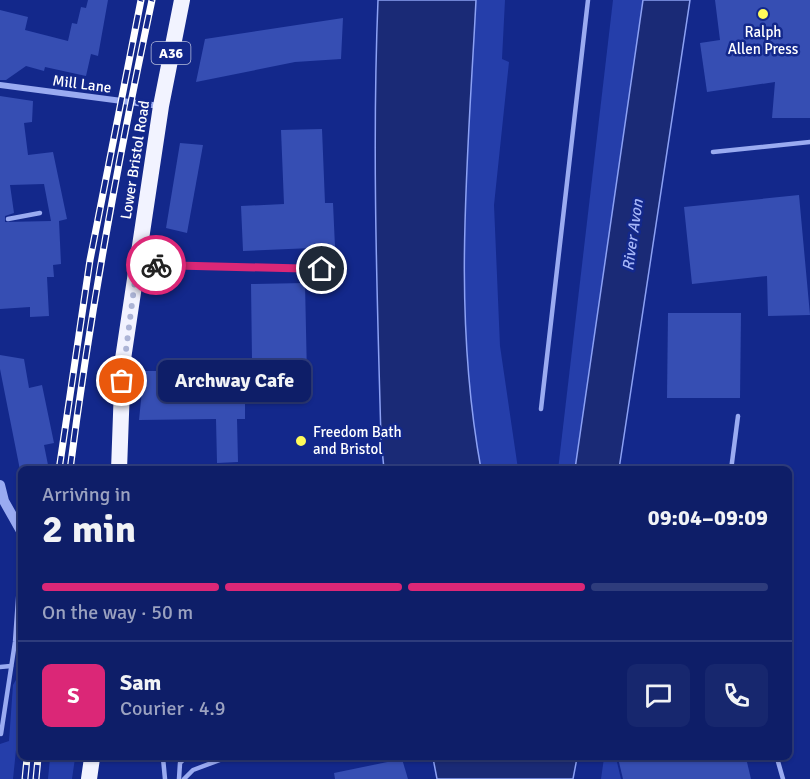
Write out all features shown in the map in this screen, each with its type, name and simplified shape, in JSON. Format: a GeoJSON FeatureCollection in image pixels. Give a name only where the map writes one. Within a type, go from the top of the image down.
{"type":"FeatureCollection","features":[{"type":"Feature","properties":{"kind":"highway","name":"Lower Bristol Road"},"geometry":{"type":"LineString","coordinates":[[119,466],[123,359],[161,106],[182,0]]}},
{"type":"Feature","properties":{"kind":"highway"},"geometry":{"type":"LineString","coordinates":[[89,779],[92,760]]}},
{"type":"Feature","properties":{"kind":"street","name":"Mill Lane"},"geometry":{"type":"LineString","coordinates":[[0,85],[161,106]]}},
{"type":"Feature","properties":{"kind":"street"},"geometry":{"type":"LineString","coordinates":[[0,485],[4,501],[18,526]]}},
{"type":"Feature","properties":{"kind":"lane"},"geometry":{"type":"LineString","coordinates":[[541,409],[588,0]]}},
{"type":"Feature","properties":{"kind":"lane"},"geometry":{"type":"LineString","coordinates":[[713,152],[810,142]]}},
{"type":"Feature","properties":{"kind":"lane"},"geometry":{"type":"LineString","coordinates":[[8,219],[40,213]]}},
{"type":"Feature","properties":{"kind":"lane"},"geometry":{"type":"LineString","coordinates":[[137,265],[322,269]]}},
{"type":"Feature","properties":{"kind":"lane"},"geometry":{"type":"LineString","coordinates":[[731,466],[730,457],[738,416]]}},
{"type":"Feature","properties":{"kind":"lane"},"geometry":{"type":"LineString","coordinates":[[1,734],[11,666],[18,590]]}},
{"type":"Feature","properties":{"kind":"lane"},"geometry":{"type":"LineString","coordinates":[[0,667],[11,666]]}},
{"type":"Feature","properties":{"kind":"lane"},"geometry":{"type":"LineString","coordinates":[[163,760],[165,779]]}},
{"type":"Feature","properties":{"kind":"lane"},"geometry":{"type":"LineString","coordinates":[[179,779],[180,763],[183,760]]}},
{"type":"Feature","properties":{"kind":"lane"},"geometry":{"type":"LineString","coordinates":[[184,779],[193,771],[220,760]]}},
{"type":"Feature","properties":{"kind":"lane"},"geometry":{"type":"LineString","coordinates":[[778,760],[783,779]]}},
{"type":"Feature","properties":{"kind":"shaded area"},"geometry":{"type":"Polygon","coordinates":[[[476,0],[505,0],[502,59],[509,62],[494,205],[500,346],[518,466],[481,466],[472,410],[467,351],[466,177],[476,0]]]}},
{"type":"Feature","properties":{"kind":"shaded area"},"geometry":{"type":"Polygon","coordinates":[[[613,0],[643,0],[575,466],[558,466],[613,0]]]}},
{"type":"Feature","properties":{"kind":"shaded area"},"geometry":{"type":"Polygon","coordinates":[[[18,676],[18,731],[13,779],[0,779],[0,744],[9,741],[13,685],[18,676]]]}},
{"type":"Feature","properties":{"kind":"shaded area"},"geometry":{"type":"Polygon","coordinates":[[[50,760],[75,760],[72,779],[48,779],[50,760]]]}},
{"type":"Feature","properties":{"kind":"shaded area"},"geometry":{"type":"Polygon","coordinates":[[[604,760],[616,760],[621,779],[601,779],[604,760]]]}},
{"type":"Feature","properties":{"kind":"water"},"geometry":{"type":"Polygon","coordinates":[[[378,0],[476,0],[466,177],[465,293],[472,410],[481,466],[384,466],[381,439],[375,110],[378,0]]]}},
{"type":"Feature","properties":{"kind":"water","name":"River Avon"},"geometry":{"type":"Polygon","coordinates":[[[643,0],[690,0],[619,466],[575,466],[643,0]]]}},
{"type":"Feature","properties":{"kind":"water"},"geometry":{"type":"Polygon","coordinates":[[[433,760],[577,760],[573,779],[437,779],[433,760]]]}},
{"type":"Feature","properties":{"kind":"building"},"geometry":{"type":"Polygon","coordinates":[[[88,0],[108,0],[98,56],[91,54],[86,76],[45,67],[44,71],[26,66],[6,80],[0,80],[0,10],[28,17],[25,30],[68,41],[72,23],[77,24],[81,7],[86,8],[88,0]]]}},
{"type":"Feature","properties":{"kind":"building"},"geometry":{"type":"Polygon","coordinates":[[[715,0],[810,0],[810,118],[772,118],[775,82],[707,92],[700,43],[720,40],[715,0]]]}},
{"type":"Feature","properties":{"kind":"building"},"geometry":{"type":"Polygon","coordinates":[[[343,18],[341,59],[295,62],[196,82],[205,39],[343,18]]]}},
{"type":"Feature","properties":{"kind":"building"},"geometry":{"type":"Polygon","coordinates":[[[0,96],[33,101],[32,122],[24,123],[28,155],[53,152],[67,219],[59,221],[61,264],[53,265],[54,277],[47,277],[49,316],[30,317],[30,307],[0,309],[0,96]],[[44,184],[10,185],[14,213],[5,216],[5,222],[51,221],[44,184]]]}},
{"type":"Feature","properties":{"kind":"building"},"geometry":{"type":"Polygon","coordinates":[[[322,129],[325,203],[333,203],[335,247],[243,251],[241,206],[284,204],[281,130],[322,129]]]}},
{"type":"Feature","properties":{"kind":"building"},"geometry":{"type":"Polygon","coordinates":[[[180,143],[203,145],[187,233],[166,228],[180,143]]]}},
{"type":"Feature","properties":{"kind":"building"},"geometry":{"type":"Polygon","coordinates":[[[799,195],[810,315],[768,316],[767,276],[692,284],[684,207],[799,195]]]}},
{"type":"Feature","properties":{"kind":"building"},"geometry":{"type":"Polygon","coordinates":[[[305,283],[307,377],[255,378],[256,393],[245,393],[245,419],[237,419],[238,462],[217,463],[216,419],[139,420],[144,371],[208,371],[208,361],[252,360],[251,284],[305,283]]]}},
{"type":"Feature","properties":{"kind":"building"},"geometry":{"type":"Polygon","coordinates":[[[668,313],[741,313],[740,398],[667,398],[668,313]]]}},
{"type":"Feature","properties":{"kind":"building"},"geometry":{"type":"Polygon","coordinates":[[[0,355],[24,359],[29,388],[42,385],[54,443],[44,445],[48,466],[19,466],[0,369],[0,355]]]}},
{"type":"Feature","properties":{"kind":"building"},"geometry":{"type":"Polygon","coordinates":[[[402,760],[408,779],[335,779],[334,773],[402,760]]]}},
{"type":"Feature","properties":{"kind":"building"},"geometry":{"type":"Polygon","coordinates":[[[618,760],[746,760],[751,779],[623,779],[618,760]]]}},
{"type":"Feature","properties":{"kind":"railway"},"geometry":{"type":"LineString","coordinates":[[60,466],[90,260],[141,0]]}},
{"type":"Feature","properties":{"kind":"railway"},"geometry":{"type":"LineString","coordinates":[[71,466],[106,234],[152,0]]}},
{"type":"Feature","properties":{"kind":"railway"},"geometry":{"type":"LineString","coordinates":[[25,779],[27,760]]}},
{"type":"Feature","properties":{"kind":"railway"},"geometry":{"type":"LineString","coordinates":[[36,779],[38,760]]}},
{"type":"Feature","properties":{"kind":"way so far"},"geometry":{"type":"LineString","coordinates":[[122,381],[123,359],[137,265],[156,265]]}},
{"type":"Feature","properties":{"kind":"place","name":"Ralph Allen Press"},"geometry":{"type":"Point","coordinates":[763,14]}},
{"type":"Feature","properties":{"kind":"place","name":"Archway Cafe"},"geometry":{"type":"Point","coordinates":[122,381]}},
{"type":"Feature","properties":{"kind":"place","name":"Freedom Bath and Bristol"},"geometry":{"type":"Point","coordinates":[301,441]}},
{"type":"Feature","properties":{"kind":"route"},"geometry":{"type":"LineString","coordinates":[[156,265],[322,269]]}}]}
